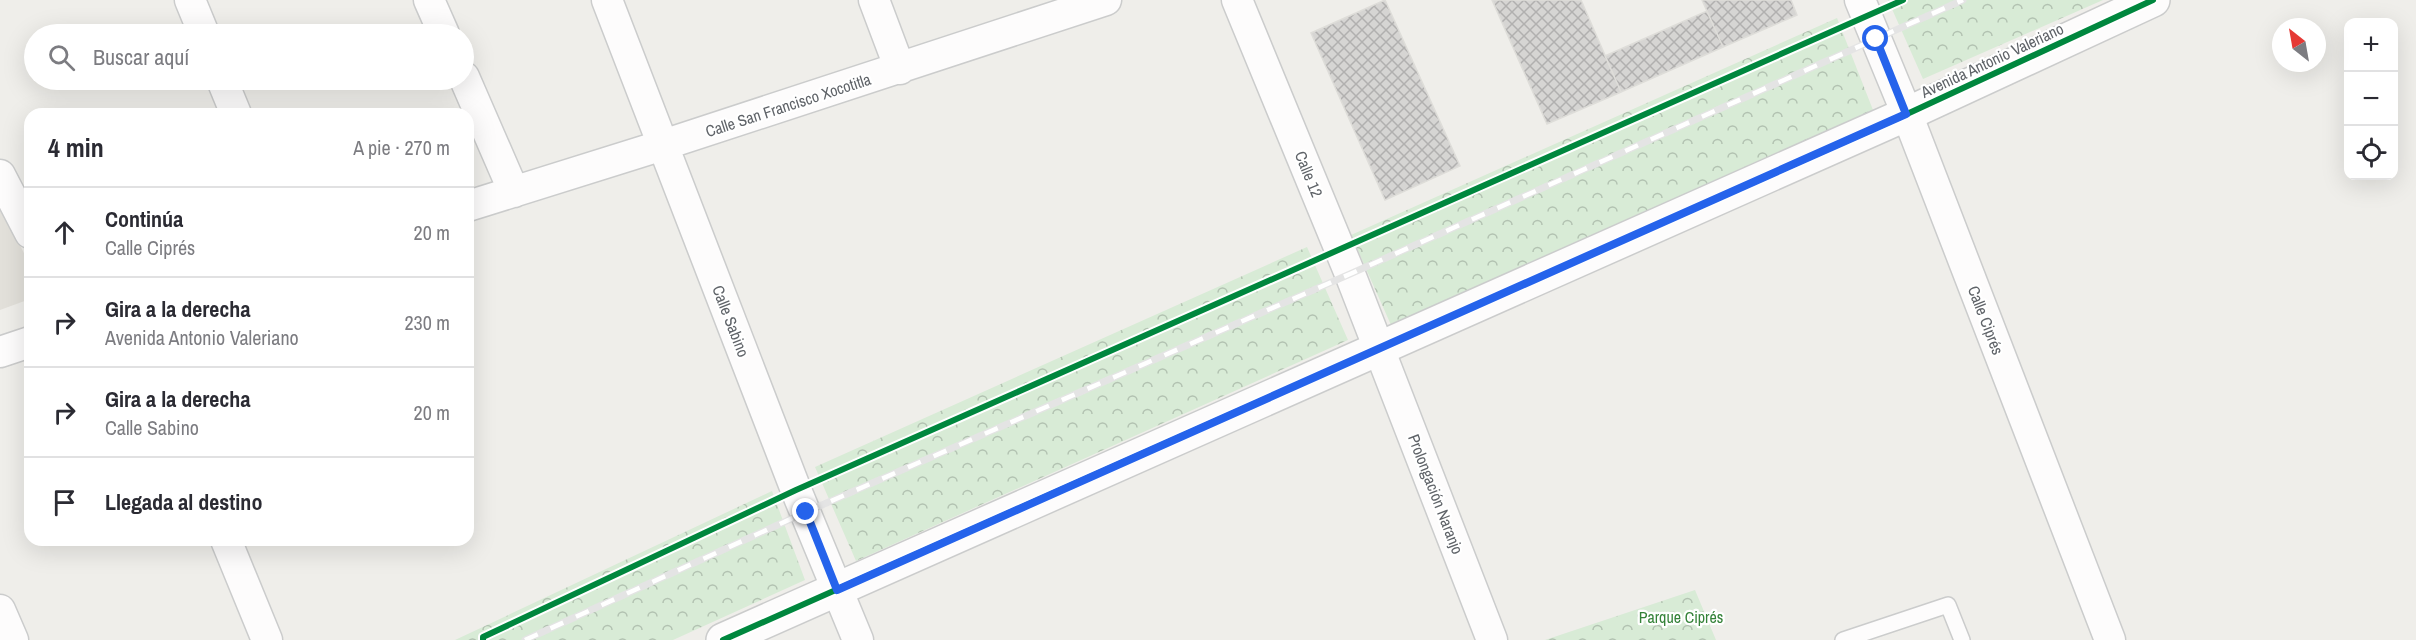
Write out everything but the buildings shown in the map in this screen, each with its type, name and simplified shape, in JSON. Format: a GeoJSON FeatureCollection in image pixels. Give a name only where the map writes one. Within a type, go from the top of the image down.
{"type":"FeatureCollection","features":[{"type":"Feature","properties":{"kind":"street"},"geometry":{"type":"LineString","coordinates":[[190,0],[200,24]]}},
{"type":"Feature","properties":{"kind":"street"},"geometry":{"type":"LineString","coordinates":[[429,0],[440,24]]}},
{"type":"Feature","properties":{"kind":"street","name":"Calle Sabino"},"geometry":{"type":"LineString","coordinates":[[607,0],[796,490],[858,640]]}},
{"type":"Feature","properties":{"kind":"street"},"geometry":{"type":"LineString","coordinates":[[874,0],[900,69]]}},
{"type":"Feature","properties":{"kind":"street","name":"Calle San Francisco Xocotitla"},"geometry":{"type":"LineString","coordinates":[[474,204],[900,69],[1106,0]]}},
{"type":"Feature","properties":{"kind":"street","name":"Calle 12"},"geometry":{"type":"LineString","coordinates":[[1237,0],[1379,347]]}},
{"type":"Feature","properties":{"kind":"street","name":"Calle Ciprés"},"geometry":{"type":"LineString","coordinates":[[1860,0],[2110,640]]}},
{"type":"Feature","properties":{"kind":"street","name":"Avenida Antonio Valeriano"},"geometry":{"type":"LineString","coordinates":[[723,640],[1906,114],[2153,0]]}},
{"type":"Feature","properties":{"kind":"street"},"geometry":{"type":"LineString","coordinates":[[226,90],[234,108]]}},
{"type":"Feature","properties":{"kind":"street"},"geometry":{"type":"LineString","coordinates":[[470,90],[514,192]]}},
{"type":"Feature","properties":{"kind":"street"},"geometry":{"type":"LineString","coordinates":[[0,175],[24,221]]}},
{"type":"Feature","properties":{"kind":"street"},"geometry":{"type":"LineString","coordinates":[[0,352],[24,344]]}},
{"type":"Feature","properties":{"kind":"street","name":"Prolongación Naranjo"},"geometry":{"type":"LineString","coordinates":[[1379,347],[1492,640]]}},
{"type":"Feature","properties":{"kind":"street"},"geometry":{"type":"LineString","coordinates":[[228,546],[267,640]]}},
{"type":"Feature","properties":{"kind":"street"},"geometry":{"type":"LineString","coordinates":[[0,610],[13,640]]}},
{"type":"Feature","properties":{"kind":"lane"},"geometry":{"type":"LineString","coordinates":[[1843,640],[1948,605],[1962,640]]}},
{"type":"Feature","properties":{"kind":"shaded area"},"geometry":{"type":"Polygon","coordinates":[[[0,206],[24,253],[24,301],[0,310],[0,206]]]}},
{"type":"Feature","properties":{"kind":"green space"},"geometry":{"type":"Polygon","coordinates":[[[1888,0],[2103,0],[1923,79],[1888,0]]]}},
{"type":"Feature","properties":{"kind":"green space"},"geometry":{"type":"Polygon","coordinates":[[[1837,18],[1873,110],[1391,325],[1351,235],[1837,18]]]}},
{"type":"Feature","properties":{"kind":"green space"},"geometry":{"type":"Polygon","coordinates":[[[1307,247],[1348,340],[856,561],[815,467],[1307,247]]]}},
{"type":"Feature","properties":{"kind":"green space"},"geometry":{"type":"Polygon","coordinates":[[[772,491],[805,580],[673,640],[455,640],[772,491]]]}},
{"type":"Feature","properties":{"kind":"green space","name":"Parque Ciprés"},"geometry":{"type":"Polygon","coordinates":[[[1695,590],[1716,640],[1545,640],[1695,590]]]}},
{"type":"Feature","properties":{"kind":"railway"},"geometry":{"type":"LineString","coordinates":[[525,640],[806,512],[1350,274],[1963,0]]}},
{"type":"Feature","properties":{"kind":"cycle path"},"geometry":{"type":"LineString","coordinates":[[483,640],[483,637],[796,490],[1903,0]]}},
{"type":"Feature","properties":{"kind":"cycle path"},"geometry":{"type":"LineString","coordinates":[[723,640],[1907,114],[2153,0]]}},
{"type":"Feature","properties":{"kind":"route"},"geometry":{"type":"LineString","coordinates":[[806,512],[837,590],[1906,114],[1876,39]]}}]}
